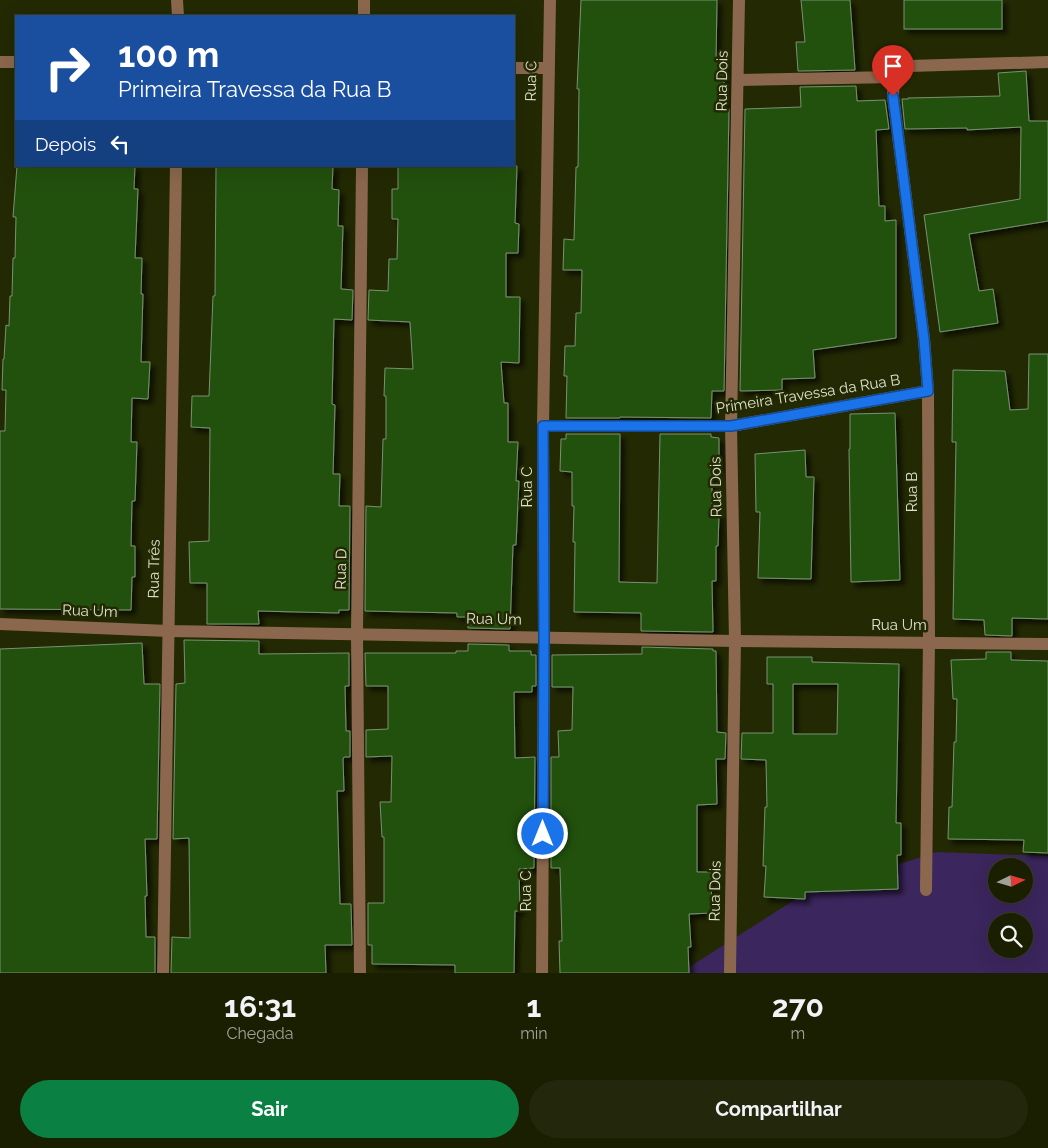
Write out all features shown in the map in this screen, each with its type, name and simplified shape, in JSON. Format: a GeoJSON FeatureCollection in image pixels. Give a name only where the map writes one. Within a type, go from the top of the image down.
{"type":"FeatureCollection","features":[{"type":"Feature","properties":{"kind":"street"},"geometry":{"type":"LineString","coordinates":[[177,0],[178,15]]}},
{"type":"Feature","properties":{"kind":"street"},"geometry":{"type":"LineString","coordinates":[[364,0],[364,15]]}},
{"type":"Feature","properties":{"kind":"street","name":"Rua C"},"geometry":{"type":"LineString","coordinates":[[542,973],[543,426],[550,0]]}},
{"type":"Feature","properties":{"kind":"street","name":"Rua Dois"},"geometry":{"type":"LineString","coordinates":[[730,973],[735,641],[731,426],[740,0]]}},
{"type":"Feature","properties":{"kind":"street"},"geometry":{"type":"LineString","coordinates":[[0,62],[15,62]]}},
{"type":"Feature","properties":{"kind":"street"},"geometry":{"type":"LineString","coordinates":[[738,80],[894,77],[901,69],[909,66],[1048,62]]}},
{"type":"Feature","properties":{"kind":"street"},"geometry":{"type":"LineString","coordinates":[[515,68],[548,68]]}},
{"type":"Feature","properties":{"kind":"street","name":"Rua B"},"geometry":{"type":"LineString","coordinates":[[894,77],[893,96],[924,339],[928,391],[929,641],[926,890]]}},
{"type":"Feature","properties":{"kind":"street","name":"Rua Três"},"geometry":{"type":"LineString","coordinates":[[163,973],[176,167]]}},
{"type":"Feature","properties":{"kind":"street","name":"Rua D"},"geometry":{"type":"LineString","coordinates":[[360,973],[357,634],[362,167]]}},
{"type":"Feature","properties":{"kind":"street","name":"Primeira Travessa da Rua B"},"geometry":{"type":"LineString","coordinates":[[543,426],[731,426],[928,391]]}},
{"type":"Feature","properties":{"kind":"street","name":"Rua Um"},"geometry":{"type":"LineString","coordinates":[[0,624],[357,634],[735,641],[929,641],[1048,644]]}},
{"type":"Feature","properties":{"kind":"shaded area"},"geometry":{"type":"Polygon","coordinates":[[[937,852],[1048,856],[1048,973],[680,973],[802,895],[937,852]]]}},
{"type":"Feature","properties":{"kind":"building"},"geometry":{"type":"Polygon","coordinates":[[[581,0],[717,0],[716,60],[724,60],[724,109],[729,109],[724,391],[712,391],[711,418],[566,418],[567,376],[564,376],[565,346],[575,346],[576,313],[581,313],[582,270],[563,270],[564,239],[574,240],[576,167],[578,167],[579,89],[577,89],[581,0]]]}},
{"type":"Feature","properties":{"kind":"building"},"geometry":{"type":"Polygon","coordinates":[[[801,0],[850,0],[855,70],[798,71],[796,42],[805,42],[801,0]]]}},
{"type":"Feature","properties":{"kind":"building"},"geometry":{"type":"Polygon","coordinates":[[[904,0],[1002,0],[1002,29],[904,29],[904,0]]]}},
{"type":"Feature","properties":{"kind":"building"},"geometry":{"type":"Polygon","coordinates":[[[1026,71],[1029,121],[1048,121],[1048,221],[969,234],[979,291],[993,289],[998,323],[940,332],[924,215],[1020,199],[1021,127],[967,130],[967,128],[905,129],[902,99],[1000,96],[998,73],[1026,71]]]}},
{"type":"Feature","properties":{"kind":"building"},"geometry":{"type":"Polygon","coordinates":[[[856,86],[857,101],[885,100],[889,129],[876,130],[879,206],[885,206],[885,221],[896,220],[896,338],[813,350],[815,378],[782,379],[782,390],[740,391],[745,109],[801,107],[800,87],[856,86]]]}},
{"type":"Feature","properties":{"kind":"building"},"geometry":{"type":"Polygon","coordinates":[[[517,166],[515,223],[519,224],[518,253],[506,253],[506,297],[520,297],[519,363],[501,362],[504,403],[508,403],[508,442],[518,442],[516,481],[519,481],[516,545],[513,545],[510,629],[468,628],[468,617],[457,617],[457,613],[365,611],[366,506],[381,507],[383,439],[386,439],[385,368],[413,369],[410,322],[368,320],[369,290],[388,291],[389,259],[397,259],[398,219],[392,219],[392,189],[398,189],[398,167],[517,166]]]}},
{"type":"Feature","properties":{"kind":"building"},"geometry":{"type":"Polygon","coordinates":[[[17,167],[135,167],[134,189],[138,189],[135,258],[142,258],[141,362],[150,362],[148,399],[132,398],[131,442],[137,442],[135,501],[132,501],[131,546],[135,546],[135,577],[132,577],[131,610],[0,609],[0,431],[5,431],[6,390],[2,390],[3,359],[6,325],[9,326],[13,258],[15,258],[16,217],[13,217],[17,167]]]}},
{"type":"Feature","properties":{"kind":"building"},"geometry":{"type":"Polygon","coordinates":[[[216,167],[333,167],[332,189],[339,190],[338,226],[343,226],[341,289],[353,290],[352,320],[334,319],[332,404],[335,405],[333,474],[340,474],[339,506],[350,506],[349,610],[339,610],[339,613],[258,611],[259,624],[207,624],[207,583],[190,583],[189,542],[209,541],[210,428],[191,427],[192,396],[209,396],[213,296],[215,296],[216,167]]]}},
{"type":"Feature","properties":{"kind":"building"},"geometry":{"type":"Polygon","coordinates":[[[1029,354],[1048,354],[1048,619],[1012,618],[1012,636],[985,635],[984,620],[953,619],[956,442],[952,442],[953,370],[1005,371],[1010,410],[1028,409],[1029,354]]]}},
{"type":"Feature","properties":{"kind":"building"},"geometry":{"type":"Polygon","coordinates":[[[895,413],[900,580],[851,582],[850,414],[895,413]]]}},
{"type":"Feature","properties":{"kind":"building"},"geometry":{"type":"Polygon","coordinates":[[[566,434],[620,434],[619,582],[657,583],[660,434],[711,434],[711,437],[719,438],[719,470],[712,470],[712,514],[719,514],[718,546],[716,546],[716,581],[712,581],[713,632],[641,631],[641,613],[574,612],[575,542],[573,542],[574,506],[572,506],[572,472],[560,471],[561,439],[566,439],[566,434]]]}},
{"type":"Feature","properties":{"kind":"building"},"geometry":{"type":"Polygon","coordinates":[[[805,450],[806,477],[814,477],[811,579],[758,578],[760,512],[756,512],[755,454],[805,450]]]}},
{"type":"Feature","properties":{"kind":"building"},"geometry":{"type":"Polygon","coordinates":[[[184,640],[259,641],[259,654],[349,653],[349,686],[345,686],[346,731],[350,731],[350,757],[344,757],[343,759],[344,791],[337,791],[340,904],[351,904],[352,945],[325,945],[326,973],[171,973],[172,937],[190,938],[189,838],[173,839],[176,684],[185,683],[184,640]]]}},
{"type":"Feature","properties":{"kind":"building"},"geometry":{"type":"Polygon","coordinates":[[[142,643],[144,684],[160,684],[157,839],[145,839],[146,937],[155,937],[155,973],[0,973],[0,649],[142,643]]]}},
{"type":"Feature","properties":{"kind":"building"},"geometry":{"type":"Polygon","coordinates":[[[468,644],[509,645],[509,651],[531,651],[531,655],[536,655],[536,686],[532,686],[532,692],[514,692],[515,758],[535,757],[534,868],[519,869],[520,911],[515,911],[514,973],[455,973],[455,965],[372,964],[372,945],[368,945],[368,903],[384,903],[384,837],[382,837],[380,802],[391,802],[392,756],[366,757],[366,730],[388,729],[388,686],[366,686],[365,653],[456,653],[456,651],[468,651],[468,644]]]}},
{"type":"Feature","properties":{"kind":"building"},"geometry":{"type":"Polygon","coordinates":[[[642,647],[713,649],[713,651],[716,651],[717,732],[726,733],[725,759],[716,759],[717,804],[697,805],[697,872],[711,872],[712,913],[689,914],[691,947],[688,947],[689,973],[560,973],[559,941],[562,941],[560,868],[551,868],[551,757],[559,757],[558,731],[572,730],[573,687],[552,687],[552,655],[642,654],[642,647]]]}},
{"type":"Feature","properties":{"kind":"building"},"geometry":{"type":"Polygon","coordinates":[[[986,652],[1011,652],[1011,660],[1048,661],[1048,853],[1023,852],[1024,840],[948,839],[949,807],[952,807],[957,699],[953,699],[951,660],[986,659],[986,652]]]}},
{"type":"Feature","properties":{"kind":"building"},"geometry":{"type":"Polygon","coordinates":[[[767,657],[812,657],[812,662],[899,664],[896,823],[901,823],[901,855],[897,855],[898,889],[805,892],[805,899],[764,897],[766,866],[763,866],[765,807],[767,807],[766,760],[741,759],[742,733],[773,733],[773,684],[767,684],[767,657]],[[793,684],[793,734],[837,734],[838,684],[793,684]]]}},
{"type":"Feature","properties":{"kind":"route"},"geometry":{"type":"LineString","coordinates":[[543,834],[543,426],[731,426],[928,391],[924,339],[893,96]]}}]}
